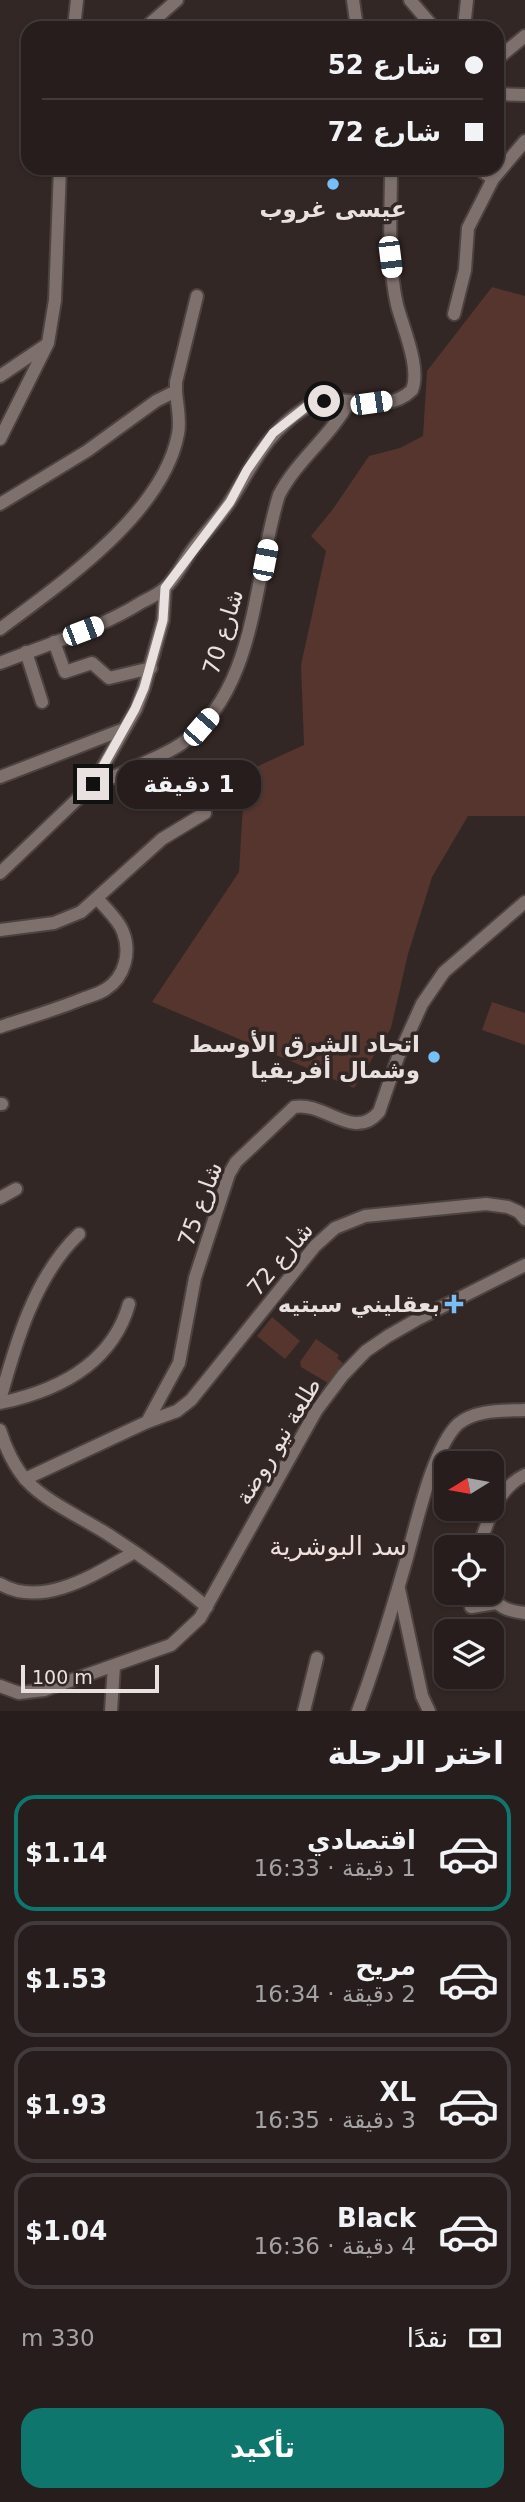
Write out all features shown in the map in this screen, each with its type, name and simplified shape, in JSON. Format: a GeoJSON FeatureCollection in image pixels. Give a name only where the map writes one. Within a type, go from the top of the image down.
{"type":"FeatureCollection","features":[{"type":"Feature","properties":{"kind":"street"},"geometry":{"type":"LineString","coordinates":[[75,21],[77,0]]}},
{"type":"Feature","properties":{"kind":"street"},"geometry":{"type":"LineString","coordinates":[[153,21],[177,0]]}},
{"type":"Feature","properties":{"kind":"street"},"geometry":{"type":"LineString","coordinates":[[353,0],[356,21]]}},
{"type":"Feature","properties":{"kind":"street"},"geometry":{"type":"LineString","coordinates":[[410,0],[428,21]]}},
{"type":"Feature","properties":{"kind":"street"},"geometry":{"type":"LineString","coordinates":[[465,21],[467,0]]}},
{"type":"Feature","properties":{"kind":"street"},"geometry":{"type":"LineString","coordinates":[[504,53],[525,36]]}},
{"type":"Feature","properties":{"kind":"street"},"geometry":{"type":"LineString","coordinates":[[504,94],[525,95]]}},
{"type":"Feature","properties":{"kind":"street"},"geometry":{"type":"LineString","coordinates":[[504,165],[525,141]]}},
{"type":"Feature","properties":{"kind":"street"},"geometry":{"type":"LineString","coordinates":[[0,439],[48,343],[55,300],[60,175]]}},
{"type":"Feature","properties":{"kind":"street"},"geometry":{"type":"LineString","coordinates":[[0,663],[131,610],[165,588],[230,502],[253,460],[273,433],[306,407],[331,400],[371,403],[398,398],[412,390],[415,379],[396,300],[390,257],[391,175]]}},
{"type":"Feature","properties":{"kind":"street"},"geometry":{"type":"LineString","coordinates":[[488,175],[493,178]]}},
{"type":"Feature","properties":{"kind":"street"},"geometry":{"type":"LineString","coordinates":[[454,314],[465,270],[468,228],[496,175]]}},
{"type":"Feature","properties":{"kind":"street"},"geometry":{"type":"LineString","coordinates":[[0,629],[120,533],[167,468],[179,428],[176,382],[197,296]]}},
{"type":"Feature","properties":{"kind":"street"},"geometry":{"type":"LineString","coordinates":[[0,376],[48,343]]}},
{"type":"Feature","properties":{"kind":"street"},"geometry":{"type":"LineString","coordinates":[[0,504],[87,451],[156,401],[176,391]]}},
{"type":"Feature","properties":{"kind":"street","name":"شارع 70"},"geometry":{"type":"LineString","coordinates":[[93,784],[106,781],[179,746],[201,727],[215,710],[229,689],[236,671],[253,611],[279,495],[287,480],[335,425],[349,402]]}},
{"type":"Feature","properties":{"kind":"street"},"geometry":{"type":"LineString","coordinates":[[0,873],[93,784],[140,699],[163,620],[165,588]]}},
{"type":"Feature","properties":{"kind":"street"},"geometry":{"type":"LineString","coordinates":[[54,642],[65,671],[92,663],[105,676],[113,678],[151,667]]}},
{"type":"Feature","properties":{"kind":"street"},"geometry":{"type":"LineString","coordinates":[[26,652],[42,702]]}},
{"type":"Feature","properties":{"kind":"street"},"geometry":{"type":"LineString","coordinates":[[0,777],[124,729]]}},
{"type":"Feature","properties":{"kind":"street"},"geometry":{"type":"LineString","coordinates":[[0,930],[36,926],[81,912],[162,839],[205,813]]}},
{"type":"Feature","properties":{"kind":"street"},"geometry":{"type":"LineString","coordinates":[[0,1027],[106,990],[114,983],[125,963],[126,943],[123,930],[97,898]]}},
{"type":"Feature","properties":{"kind":"street","name":"شارع 75"},"geometry":{"type":"LineString","coordinates":[[147,1422],[179,1363],[195,1278],[222,1193],[236,1162],[294,1107],[310,1106],[347,1123],[365,1123],[373,1119],[379,1112],[398,1057],[422,1004],[444,972],[525,902]]}},
{"type":"Feature","properties":{"kind":"street"},"geometry":{"type":"LineString","coordinates":[[0,1198],[16,1189]]}},
{"type":"Feature","properties":{"kind":"street","name":"شارع 72"},"geometry":{"type":"LineString","coordinates":[[147,1422],[177,1411],[191,1400],[316,1246],[335,1228],[365,1216],[486,1204],[509,1207],[525,1219]]}},
{"type":"Feature","properties":{"kind":"street"},"geometry":{"type":"LineString","coordinates":[[0,1402],[27,1315],[53,1266],[66,1246],[79,1234]]}},
{"type":"Feature","properties":{"kind":"street","name":"طلعة نيو روضة"},"geometry":{"type":"LineString","coordinates":[[0,1686],[19,1693],[30,1693],[171,1645],[188,1631],[207,1607],[310,1421],[343,1375],[366,1351],[388,1336],[525,1265]]}},
{"type":"Feature","properties":{"kind":"street"},"geometry":{"type":"LineString","coordinates":[[0,1402],[48,1390],[99,1357],[119,1332],[129,1304]]}},
{"type":"Feature","properties":{"kind":"street"},"geometry":{"type":"LineString","coordinates":[[358,1711],[378,1657],[438,1452],[460,1423],[473,1416],[492,1411],[525,1410]]}},
{"type":"Feature","properties":{"kind":"street"},"geometry":{"type":"LineString","coordinates":[[25,1479],[147,1422]]}},
{"type":"Feature","properties":{"kind":"street"},"geometry":{"type":"LineString","coordinates":[[0,1430],[25,1479],[39,1493],[115,1538],[178,1582],[207,1607]]}},
{"type":"Feature","properties":{"kind":"street"},"geometry":{"type":"LineString","coordinates":[[39,1493],[41,1471]]}},
{"type":"Feature","properties":{"kind":"street"},"geometry":{"type":"LineString","coordinates":[[483,1535],[497,1502],[509,1485],[525,1475]]}},
{"type":"Feature","properties":{"kind":"street"},"geometry":{"type":"LineString","coordinates":[[0,1584],[26,1594],[49,1592],[134,1553]]}},
{"type":"Feature","properties":{"kind":"street"},"geometry":{"type":"LineString","coordinates":[[399,1586],[422,1696],[429,1711]]}},
{"type":"Feature","properties":{"kind":"street"},"geometry":{"type":"LineString","coordinates":[[471,1607],[476,1605]]}},
{"type":"Feature","properties":{"kind":"street"},"geometry":{"type":"LineString","coordinates":[[502,1605],[511,1612],[525,1612]]}},
{"type":"Feature","properties":{"kind":"street"},"geometry":{"type":"LineString","coordinates":[[304,1711],[317,1658]]}},
{"type":"Feature","properties":{"kind":"street"},"geometry":{"type":"LineString","coordinates":[[111,1711],[114,1666]]}},
{"type":"Feature","properties":{"kind":"shaded area"},"geometry":{"type":"Polygon","coordinates":[[[492,287],[525,296],[525,816],[468,816],[432,877],[408,954],[391,1028],[354,1088],[152,1002],[239,872],[245,772],[304,745],[301,665],[326,551],[311,536],[369,456],[400,448],[423,436],[427,371],[492,287]]]}},
{"type":"Feature","properties":{"kind":"shaded area"},"geometry":{"type":"Polygon","coordinates":[[[492,1002],[525,1013],[525,1045],[482,1030],[492,1002]]]}},
{"type":"Feature","properties":{"kind":"shaded area"},"geometry":{"type":"Polygon","coordinates":[[[272,1317],[300,1341],[285,1359],[257,1336],[272,1317]]]}},
{"type":"Feature","properties":{"kind":"shaded area"},"geometry":{"type":"Polygon","coordinates":[[[316,1339],[339,1355],[337,1358],[343,1363],[328,1383],[301,1367],[300,1362],[316,1339]]]}},
{"type":"Feature","properties":{"kind":"place","name":"عيسى غروب"},"geometry":{"type":"Point","coordinates":[333,184]}},
{"type":"Feature","properties":{"kind":"place","name":"اتحاد الشرق الأوسط وشمال أفريقيا"},"geometry":{"type":"Point","coordinates":[434,1057]}},
{"type":"Feature","properties":{"kind":"place","name":"بعقليني سبتيه"},"geometry":{"type":"Point","coordinates":[454,1304]}},
{"type":"Feature","properties":{"kind":"district","name":"سد البوشرية"},"geometry":{"type":"Point","coordinates":[338,1546]}},
{"type":"Feature","properties":{"kind":"route"},"geometry":{"type":"LineString","coordinates":[[93,784],[144,688],[163,620],[165,588],[230,502],[247,470],[273,433],[306,407],[324,401]]}}]}
